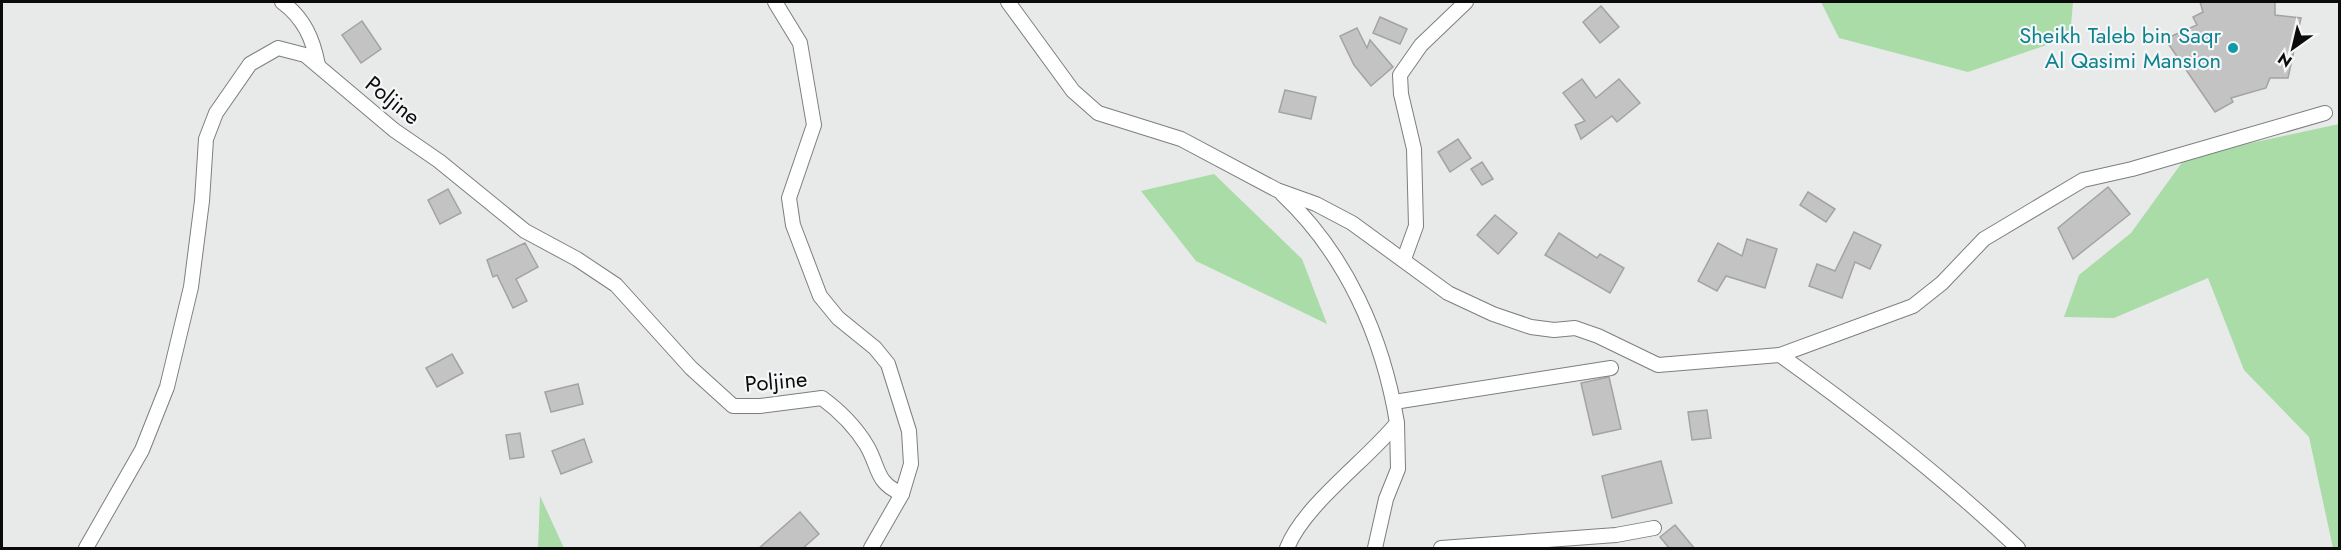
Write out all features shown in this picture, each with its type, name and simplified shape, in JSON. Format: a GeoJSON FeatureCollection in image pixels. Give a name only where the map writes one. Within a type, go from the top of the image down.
{"type":"FeatureCollection","features":[{"type":"Feature","properties":{"kind":"street"},"geometry":{"type":"LineString","coordinates":[[282,2],[297,13],[314,44],[318,65]]}},
{"type":"Feature","properties":{"kind":"street"},"geometry":{"type":"LineString","coordinates":[[775,2],[800,43],[814,125],[789,198],[793,225],[820,296],[838,318],[875,348],[888,364],[909,431],[911,464],[902,494],[871,549]]}},
{"type":"Feature","properties":{"kind":"street"},"geometry":{"type":"LineString","coordinates":[[1008,2],[1073,91],[1098,113],[1181,139],[1277,190],[1316,204],[1352,222],[1448,293],[1493,314],[1531,327],[1554,330],[1575,328],[1598,336],[1658,365],[1780,355],[1913,306],[1942,283],[1984,238],[2083,180],[2132,169],[2325,113]]}},
{"type":"Feature","properties":{"kind":"street"},"geometry":{"type":"LineString","coordinates":[[1404,259],[1416,226],[1414,149],[1401,94],[1400,75],[1421,45],[1466,2]]}},
{"type":"Feature","properties":{"kind":"street","name":"Poljine"},"geometry":{"type":"LineString","coordinates":[[86,549],[142,450],[167,387],[191,287],[202,201],[206,139],[216,113],[250,64],[278,48],[305,55],[394,130],[439,161],[525,231],[577,259],[616,285],[691,368],[733,406],[760,406],[822,398],[844,414],[868,448],[878,476],[888,488],[902,494]]}},
{"type":"Feature","properties":{"kind":"street"},"geometry":{"type":"LineString","coordinates":[[1277,190],[1305,216],[1335,258],[1363,306],[1386,367],[1397,423],[1398,469],[1386,499],[1375,549]]}},
{"type":"Feature","properties":{"kind":"street"},"geometry":{"type":"LineString","coordinates":[[1780,355],[1874,423],[1969,502],[2018,549]]}},
{"type":"Feature","properties":{"kind":"street"},"geometry":{"type":"LineString","coordinates":[[1394,402],[1611,368]]}},
{"type":"Feature","properties":{"kind":"street"},"geometry":{"type":"LineString","coordinates":[[1287,549],[1302,520],[1381,442],[1397,423]]}},
{"type":"Feature","properties":{"kind":"street"},"geometry":{"type":"LineString","coordinates":[[1441,549],[1616,535],[1654,528]]}},
{"type":"Feature","properties":{"kind":"green space"},"geometry":{"type":"Polygon","coordinates":[[[1821,2],[2073,2],[2070,37],[1968,72],[1839,38],[1821,2]]]}},
{"type":"Feature","properties":{"kind":"green space"},"geometry":{"type":"Polygon","coordinates":[[[2339,124],[2339,548],[2333,548],[2309,437],[2244,370],[2208,278],[2114,318],[2064,317],[2079,275],[2131,233],[2186,157],[2339,124]]]}},
{"type":"Feature","properties":{"kind":"green space"},"geometry":{"type":"Polygon","coordinates":[[[1214,174],[1302,259],[1327,324],[1196,261],[1141,191],[1214,174]]]}},
{"type":"Feature","properties":{"kind":"green space"},"geometry":{"type":"Polygon","coordinates":[[[540,496],[564,548],[538,548],[540,496]]]}},
{"type":"Feature","properties":{"kind":"building","name":"Sheikh Taleb bin Saqr Al Qasimi Mansion"},"geometry":{"type":"Polygon","coordinates":[[[2200,2],[2275,2],[2275,15],[2301,18],[2288,78],[2270,78],[2266,88],[2231,98],[2233,102],[2215,112],[2165,39],[2197,25],[2193,17],[2203,12],[2200,2]]]}},
{"type":"Feature","properties":{"kind":"building"},"geometry":{"type":"Polygon","coordinates":[[[1601,6],[1619,27],[1600,43],[1583,22],[1601,6]]]}},
{"type":"Feature","properties":{"kind":"building"},"geometry":{"type":"Polygon","coordinates":[[[1380,17],[1407,29],[1400,44],[1373,33],[1380,17]]]}},
{"type":"Feature","properties":{"kind":"building"},"geometry":{"type":"Polygon","coordinates":[[[362,21],[381,49],[361,63],[342,35],[362,21]]]}},
{"type":"Feature","properties":{"kind":"building"},"geometry":{"type":"Polygon","coordinates":[[[1357,28],[1367,48],[1370,40],[1393,67],[1371,86],[1354,65],[1340,36],[1357,28]]]}},
{"type":"Feature","properties":{"kind":"building"},"geometry":{"type":"Polygon","coordinates":[[[1582,79],[1596,98],[1619,79],[1640,103],[1617,122],[1612,116],[1581,139],[1575,125],[1585,121],[1563,93],[1582,79]]]}},
{"type":"Feature","properties":{"kind":"building"},"geometry":{"type":"Polygon","coordinates":[[[1285,90],[1316,97],[1311,119],[1279,112],[1285,90]]]}},
{"type":"Feature","properties":{"kind":"building"},"geometry":{"type":"Polygon","coordinates":[[[1458,139],[1471,158],[1450,172],[1438,152],[1458,139]]]}},
{"type":"Feature","properties":{"kind":"building"},"geometry":{"type":"Polygon","coordinates":[[[1482,162],[1493,179],[1482,185],[1471,169],[1482,162]]]}},
{"type":"Feature","properties":{"kind":"building"},"geometry":{"type":"Polygon","coordinates":[[[2108,187],[2130,214],[2073,259],[2058,228],[2108,187]]]}},
{"type":"Feature","properties":{"kind":"building"},"geometry":{"type":"Polygon","coordinates":[[[448,189],[461,213],[440,224],[428,200],[448,189]]]}},
{"type":"Feature","properties":{"kind":"building"},"geometry":{"type":"Polygon","coordinates":[[[1808,192],[1835,209],[1826,222],[1800,205],[1808,192]]]}},
{"type":"Feature","properties":{"kind":"building"},"geometry":{"type":"Polygon","coordinates":[[[1495,215],[1517,233],[1498,254],[1477,235],[1495,215]]]}},
{"type":"Feature","properties":{"kind":"building"},"geometry":{"type":"Polygon","coordinates":[[[1854,232],[1881,245],[1870,269],[1855,262],[1842,298],[1809,286],[1817,264],[1835,271],[1854,232]]]}},
{"type":"Feature","properties":{"kind":"building"},"geometry":{"type":"Polygon","coordinates":[[[1559,233],[1597,258],[1600,254],[1624,268],[1610,293],[1545,255],[1559,233]]]}},
{"type":"Feature","properties":{"kind":"building"},"geometry":{"type":"Polygon","coordinates":[[[1747,239],[1777,249],[1765,288],[1726,276],[1717,291],[1698,281],[1718,243],[1742,256],[1747,239]]]}},
{"type":"Feature","properties":{"kind":"building"},"geometry":{"type":"Polygon","coordinates":[[[525,243],[538,267],[516,279],[527,301],[513,308],[497,275],[493,277],[487,260],[525,243]]]}},
{"type":"Feature","properties":{"kind":"building"},"geometry":{"type":"Polygon","coordinates":[[[452,354],[463,373],[437,387],[426,368],[452,354]]]}},
{"type":"Feature","properties":{"kind":"building"},"geometry":{"type":"Polygon","coordinates":[[[1609,377],[1621,429],[1593,435],[1581,383],[1609,377]]]}},
{"type":"Feature","properties":{"kind":"building"},"geometry":{"type":"Polygon","coordinates":[[[578,384],[583,404],[551,412],[545,392],[578,384]]]}},
{"type":"Feature","properties":{"kind":"building"},"geometry":{"type":"Polygon","coordinates":[[[1707,410],[1711,438],[1692,440],[1688,412],[1707,410]]]}},
{"type":"Feature","properties":{"kind":"building"},"geometry":{"type":"Polygon","coordinates":[[[520,433],[524,457],[510,459],[506,435],[520,433]]]}},
{"type":"Feature","properties":{"kind":"building"},"geometry":{"type":"Polygon","coordinates":[[[584,439],[592,462],[561,474],[552,451],[584,439]]]}},
{"type":"Feature","properties":{"kind":"building"},"geometry":{"type":"Polygon","coordinates":[[[1661,461],[1672,503],[1612,518],[1602,476],[1661,461]]]}},
{"type":"Feature","properties":{"kind":"building"},"geometry":{"type":"Polygon","coordinates":[[[800,512],[819,534],[802,549],[758,549],[800,512]]]}},
{"type":"Feature","properties":{"kind":"building"},"geometry":{"type":"Polygon","coordinates":[[[1675,525],[1695,549],[1670,549],[1660,537],[1675,525]]]}},
{"type":"Feature","properties":{"kind":"place","name":"Sheikh Taleb bin Saqr Al Qasimi Mansion"},"geometry":{"type":"Point","coordinates":[2233,48]}}]}
